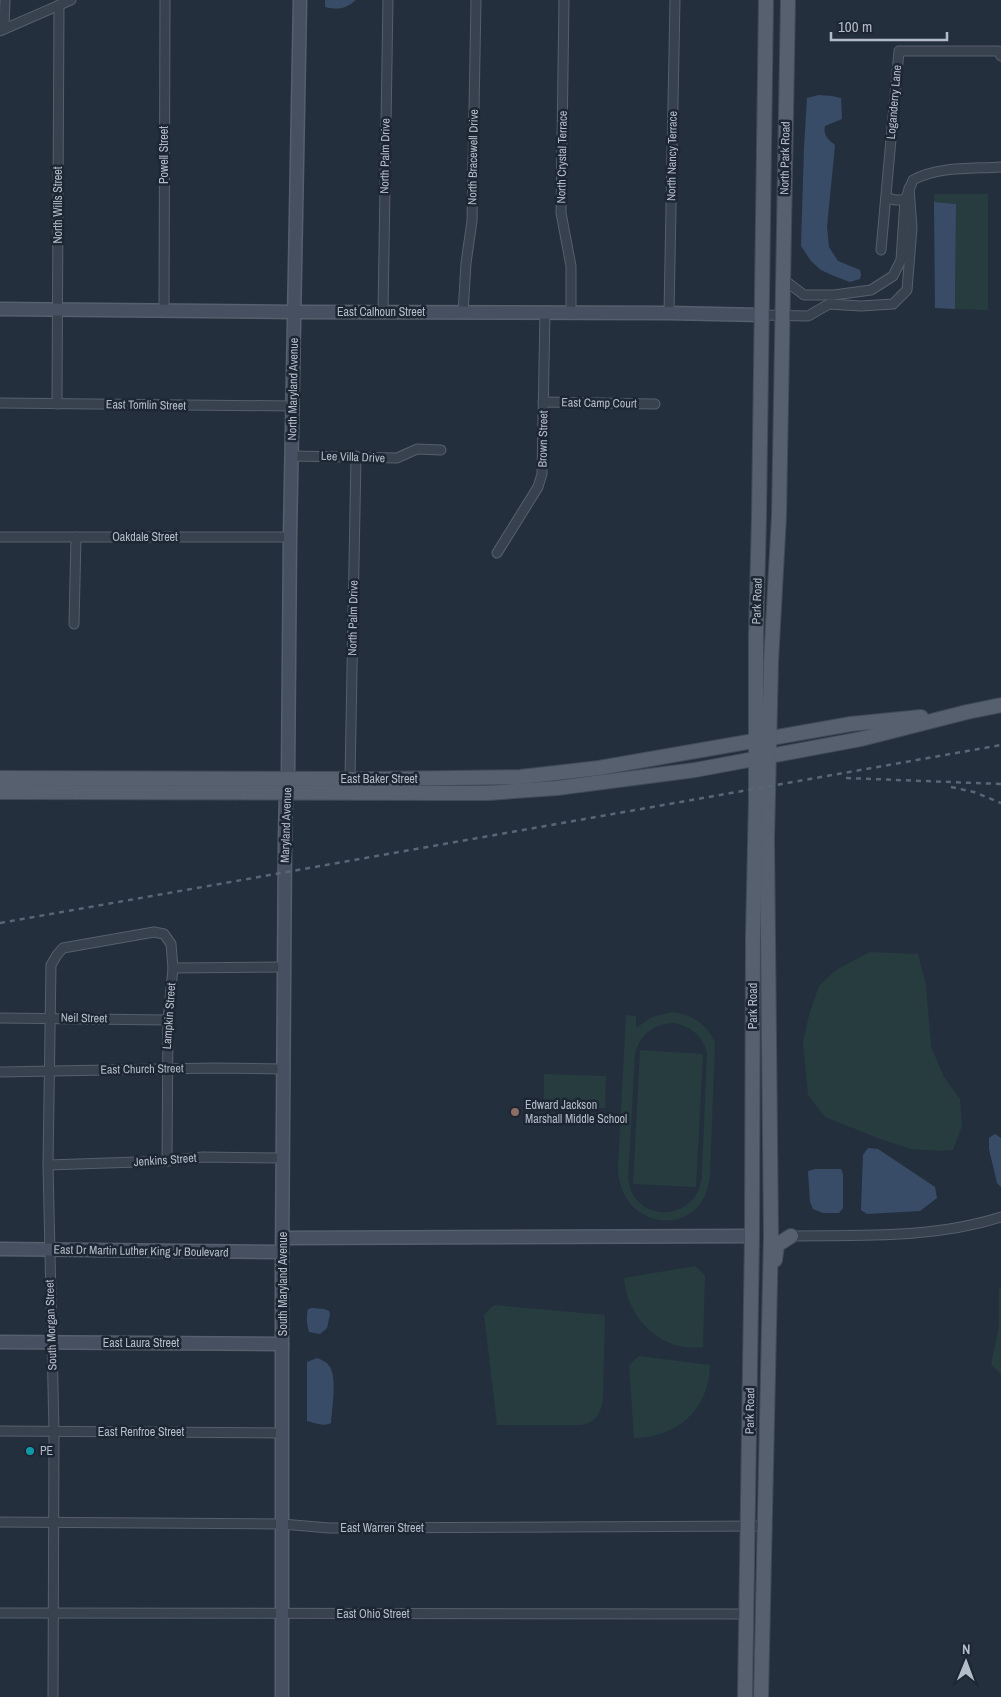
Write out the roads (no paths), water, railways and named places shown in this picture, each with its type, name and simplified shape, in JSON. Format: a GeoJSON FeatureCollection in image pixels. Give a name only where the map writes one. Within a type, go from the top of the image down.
{"type":"FeatureCollection","features":[{"type":"Feature","properties":{"kind":"main road","name":"North Park Road"},"geometry":{"type":"LineString","coordinates":[[761,315],[766,0]]}},
{"type":"Feature","properties":{"kind":"main road","name":"North Park Road"},"geometry":{"type":"LineString","coordinates":[[782,316],[788,0]]}},
{"type":"Feature","properties":{"kind":"main road","name":"Park Road"},"geometry":{"type":"LineString","coordinates":[[761,315],[756,636],[767,911],[770,1236],[761,1697]]}},
{"type":"Feature","properties":{"kind":"main road","name":"Park Road"},"geometry":{"type":"LineString","coordinates":[[745,1697],[752,1236],[753,936],[761,749],[771,661],[779,516],[782,316]]}},
{"type":"Feature","properties":{"kind":"main road"},"geometry":{"type":"LineString","coordinates":[[761,749],[851,724],[967,712],[1001,705]]}},
{"type":"Feature","properties":{"kind":"main road","name":"East Baker Street"},"geometry":{"type":"LineString","coordinates":[[0,778],[174,778],[287,786],[488,793],[558,788],[623,778],[666,775],[761,749]]}},
{"type":"Feature","properties":{"kind":"main road","name":"East Baker Street"},"geometry":{"type":"LineString","coordinates":[[0,792],[174,793],[287,786],[350,779],[487,778],[555,774],[624,764],[761,749]]}},
{"type":"Feature","properties":{"kind":"main road"},"geometry":{"type":"LineString","coordinates":[[752,1113],[758,1124],[758,1215],[770,1236]]}},
{"type":"Feature","properties":{"kind":"main road"},"geometry":{"type":"LineString","coordinates":[[752,1236],[760,1248],[762,1259],[763,1320],[768,1351]]}},
{"type":"Feature","properties":{"kind":"main road"},"geometry":{"type":"LineString","coordinates":[[768,1351],[772,1324],[777,1245],[791,1236]]}},
{"type":"Feature","properties":{"kind":"main road"},"geometry":{"type":"LineString","coordinates":[[748,1525],[755,1534],[756,1622],[762,1642]]}},
{"type":"Feature","properties":{"kind":"street"},"geometry":{"type":"LineString","coordinates":[[5,0],[2,30],[71,0]]}},
{"type":"Feature","properties":{"kind":"street","name":"Powell Street"},"geometry":{"type":"LineString","coordinates":[[164,310],[165,0]]}},
{"type":"Feature","properties":{"kind":"street","name":"North Maryland Avenue"},"geometry":{"type":"LineString","coordinates":[[287,786],[300,0]]}},
{"type":"Feature","properties":{"kind":"street","name":"North Palm Drive"},"geometry":{"type":"LineString","coordinates":[[383,312],[388,0]]}},
{"type":"Feature","properties":{"kind":"street","name":"North Bracewell Drive"},"geometry":{"type":"LineString","coordinates":[[463,313],[466,263],[472,221],[476,0]]}},
{"type":"Feature","properties":{"kind":"street","name":"North Crystal Terrace"},"geometry":{"type":"LineString","coordinates":[[564,0],[562,213],[571,266],[571,312]]}},
{"type":"Feature","properties":{"kind":"street","name":"North Nancy Terrace"},"geometry":{"type":"LineString","coordinates":[[669,313],[675,0]]}},
{"type":"Feature","properties":{"kind":"street","name":"North Wills Street"},"geometry":{"type":"LineString","coordinates":[[57,404],[59,5]]}},
{"type":"Feature","properties":{"kind":"street","name":"Loganderry Lane"},"geometry":{"type":"LineString","coordinates":[[881,250],[899,51],[998,51],[1001,56]]}},
{"type":"Feature","properties":{"kind":"street"},"geometry":{"type":"LineString","coordinates":[[761,315],[808,316],[829,300],[870,290],[893,276],[901,260],[905,200],[912,180],[923,174],[940,171],[1001,167]]}},
{"type":"Feature","properties":{"kind":"street"},"geometry":{"type":"LineString","coordinates":[[783,278],[804,295],[873,306],[893,304],[907,290],[912,228],[912,206],[909,188]]}},
{"type":"Feature","properties":{"kind":"street"},"geometry":{"type":"LineString","coordinates":[[886,198],[905,200]]}},
{"type":"Feature","properties":{"kind":"street"},"geometry":{"type":"LineString","coordinates":[[900,263],[910,264]]}},
{"type":"Feature","properties":{"kind":"street"},"geometry":{"type":"LineString","coordinates":[[870,290],[873,306]]}},
{"type":"Feature","properties":{"kind":"street","name":"East Calhoun Street"},"geometry":{"type":"LineString","coordinates":[[0,309],[463,313],[571,312],[761,315]]}},
{"type":"Feature","properties":{"kind":"street","name":"Brown Street"},"geometry":{"type":"LineString","coordinates":[[497,553],[538,487],[542,474],[545,312]]}},
{"type":"Feature","properties":{"kind":"street","name":"East Camp Court"},"geometry":{"type":"LineString","coordinates":[[543,402],[655,404]]}},
{"type":"Feature","properties":{"kind":"street","name":"East Tomlin Street"},"geometry":{"type":"LineString","coordinates":[[0,404],[292,406]]}},
{"type":"Feature","properties":{"kind":"street","name":"Lee Villa Drive"},"geometry":{"type":"LineString","coordinates":[[292,456],[397,458],[416,449],[441,450]]}},
{"type":"Feature","properties":{"kind":"street","name":"North Palm Drive"},"geometry":{"type":"LineString","coordinates":[[350,779],[356,456]]}},
{"type":"Feature","properties":{"kind":"street","name":"Oakdale Street"},"geometry":{"type":"LineString","coordinates":[[0,536],[290,537]]}},
{"type":"Feature","properties":{"kind":"street"},"geometry":{"type":"LineString","coordinates":[[74,624],[76,537]]}},
{"type":"Feature","properties":{"kind":"street"},"geometry":{"type":"LineString","coordinates":[[42,778],[42,792]]}},
{"type":"Feature","properties":{"kind":"street"},"geometry":{"type":"LineString","coordinates":[[174,778],[174,793]]}},
{"type":"Feature","properties":{"kind":"street","name":"Maryland Avenue"},"geometry":{"type":"LineString","coordinates":[[285,872],[287,786]]}},
{"type":"Feature","properties":{"kind":"street","name":"South Maryland Avenue"},"geometry":{"type":"LineString","coordinates":[[282,1697],[282,1252],[285,872]]}},
{"type":"Feature","properties":{"kind":"street","name":"South Morgan Street"},"geometry":{"type":"LineString","coordinates":[[53,1697],[54,1431],[48,1165],[51,965],[56,955],[63,948],[154,932],[164,934]]}},
{"type":"Feature","properties":{"kind":"street","name":"Lampkin Street"},"geometry":{"type":"LineString","coordinates":[[164,934],[171,944],[173,968],[168,1020],[167,1160]]}},
{"type":"Feature","properties":{"kind":"street"},"geometry":{"type":"LineString","coordinates":[[173,968],[284,967]]}},
{"type":"Feature","properties":{"kind":"street","name":"Neil Street"},"geometry":{"type":"LineString","coordinates":[[0,1018],[168,1020]]}},
{"type":"Feature","properties":{"kind":"street","name":"East Church Street"},"geometry":{"type":"LineString","coordinates":[[0,1072],[214,1068],[283,1069]]}},
{"type":"Feature","properties":{"kind":"street","name":"Jenkins Street"},"geometry":{"type":"LineString","coordinates":[[48,1165],[203,1157],[283,1158]]}},
{"type":"Feature","properties":{"kind":"street"},"geometry":{"type":"LineString","coordinates":[[283,1238],[886,1235],[931,1231],[990,1220],[1001,1216]]}},
{"type":"Feature","properties":{"kind":"street","name":"East Dr Martin Luther King Jr Boulevard"},"geometry":{"type":"LineString","coordinates":[[0,1249],[282,1252]]}},
{"type":"Feature","properties":{"kind":"street","name":"East Laura Street"},"geometry":{"type":"LineString","coordinates":[[0,1342],[282,1344]]}},
{"type":"Feature","properties":{"kind":"street","name":"East Renfroe Street"},"geometry":{"type":"LineString","coordinates":[[0,1431],[282,1433]]}},
{"type":"Feature","properties":{"kind":"street","name":"East Warren Street"},"geometry":{"type":"LineString","coordinates":[[0,1522],[282,1524],[329,1528],[765,1526]]}},
{"type":"Feature","properties":{"kind":"street","name":"East Ohio Street"},"geometry":{"type":"LineString","coordinates":[[0,1613],[746,1614]]}},
{"type":"Feature","properties":{"kind":"water"},"geometry":{"type":"Polygon","coordinates":[[[325,0],[356,0],[345,7],[334,8],[325,7],[325,0]]]}},
{"type":"Feature","properties":{"kind":"water"},"geometry":{"type":"Polygon","coordinates":[[[819,95],[841,98],[842,119],[825,126],[827,137],[835,145],[827,227],[829,247],[838,261],[860,270],[860,279],[850,282],[821,270],[811,261],[801,246],[807,98],[819,95]]]}},
{"type":"Feature","properties":{"kind":"water"},"geometry":{"type":"Polygon","coordinates":[[[934,202],[956,204],[955,309],[935,308],[934,202]]]}},
{"type":"Feature","properties":{"kind":"water"},"geometry":{"type":"Polygon","coordinates":[[[995,1134],[1001,1138],[1001,1187],[997,1183],[989,1149],[989,1138],[995,1134]]]}},
{"type":"Feature","properties":{"kind":"water"},"geometry":{"type":"Polygon","coordinates":[[[868,1148],[878,1149],[935,1187],[937,1198],[920,1211],[867,1214],[861,1210],[863,1155],[868,1148]]]}},
{"type":"Feature","properties":{"kind":"water"},"geometry":{"type":"Polygon","coordinates":[[[815,1169],[841,1169],[843,1174],[843,1208],[839,1213],[823,1213],[813,1209],[810,1202],[808,1171],[815,1169]]]}},
{"type":"Feature","properties":{"kind":"water"},"geometry":{"type":"Polygon","coordinates":[[[308,1309],[324,1309],[329,1311],[330,1314],[327,1328],[320,1334],[309,1332],[307,1312],[308,1309]]]}},
{"type":"Feature","properties":{"kind":"water"},"geometry":{"type":"Polygon","coordinates":[[[317,1358],[329,1365],[333,1379],[334,1394],[331,1423],[325,1425],[307,1421],[307,1362],[317,1358]]]}},
{"type":"Feature","properties":{"kind":"railway"},"geometry":{"type":"LineString","coordinates":[[0,923],[1001,745]]}},
{"type":"Feature","properties":{"kind":"railway"},"geometry":{"type":"LineString","coordinates":[[846,778],[1001,784]]}},
{"type":"Feature","properties":{"kind":"railway"},"geometry":{"type":"LineString","coordinates":[[951,787],[974,792],[1001,803]]}},
{"type":"Feature","properties":{"kind":"place","name":"Edward Jackson Marshall Middle School"},"geometry":{"type":"Point","coordinates":[515,1112]}},
{"type":"Feature","properties":{"kind":"place","name":"PE"},"geometry":{"type":"Point","coordinates":[30,1451]}}]}
